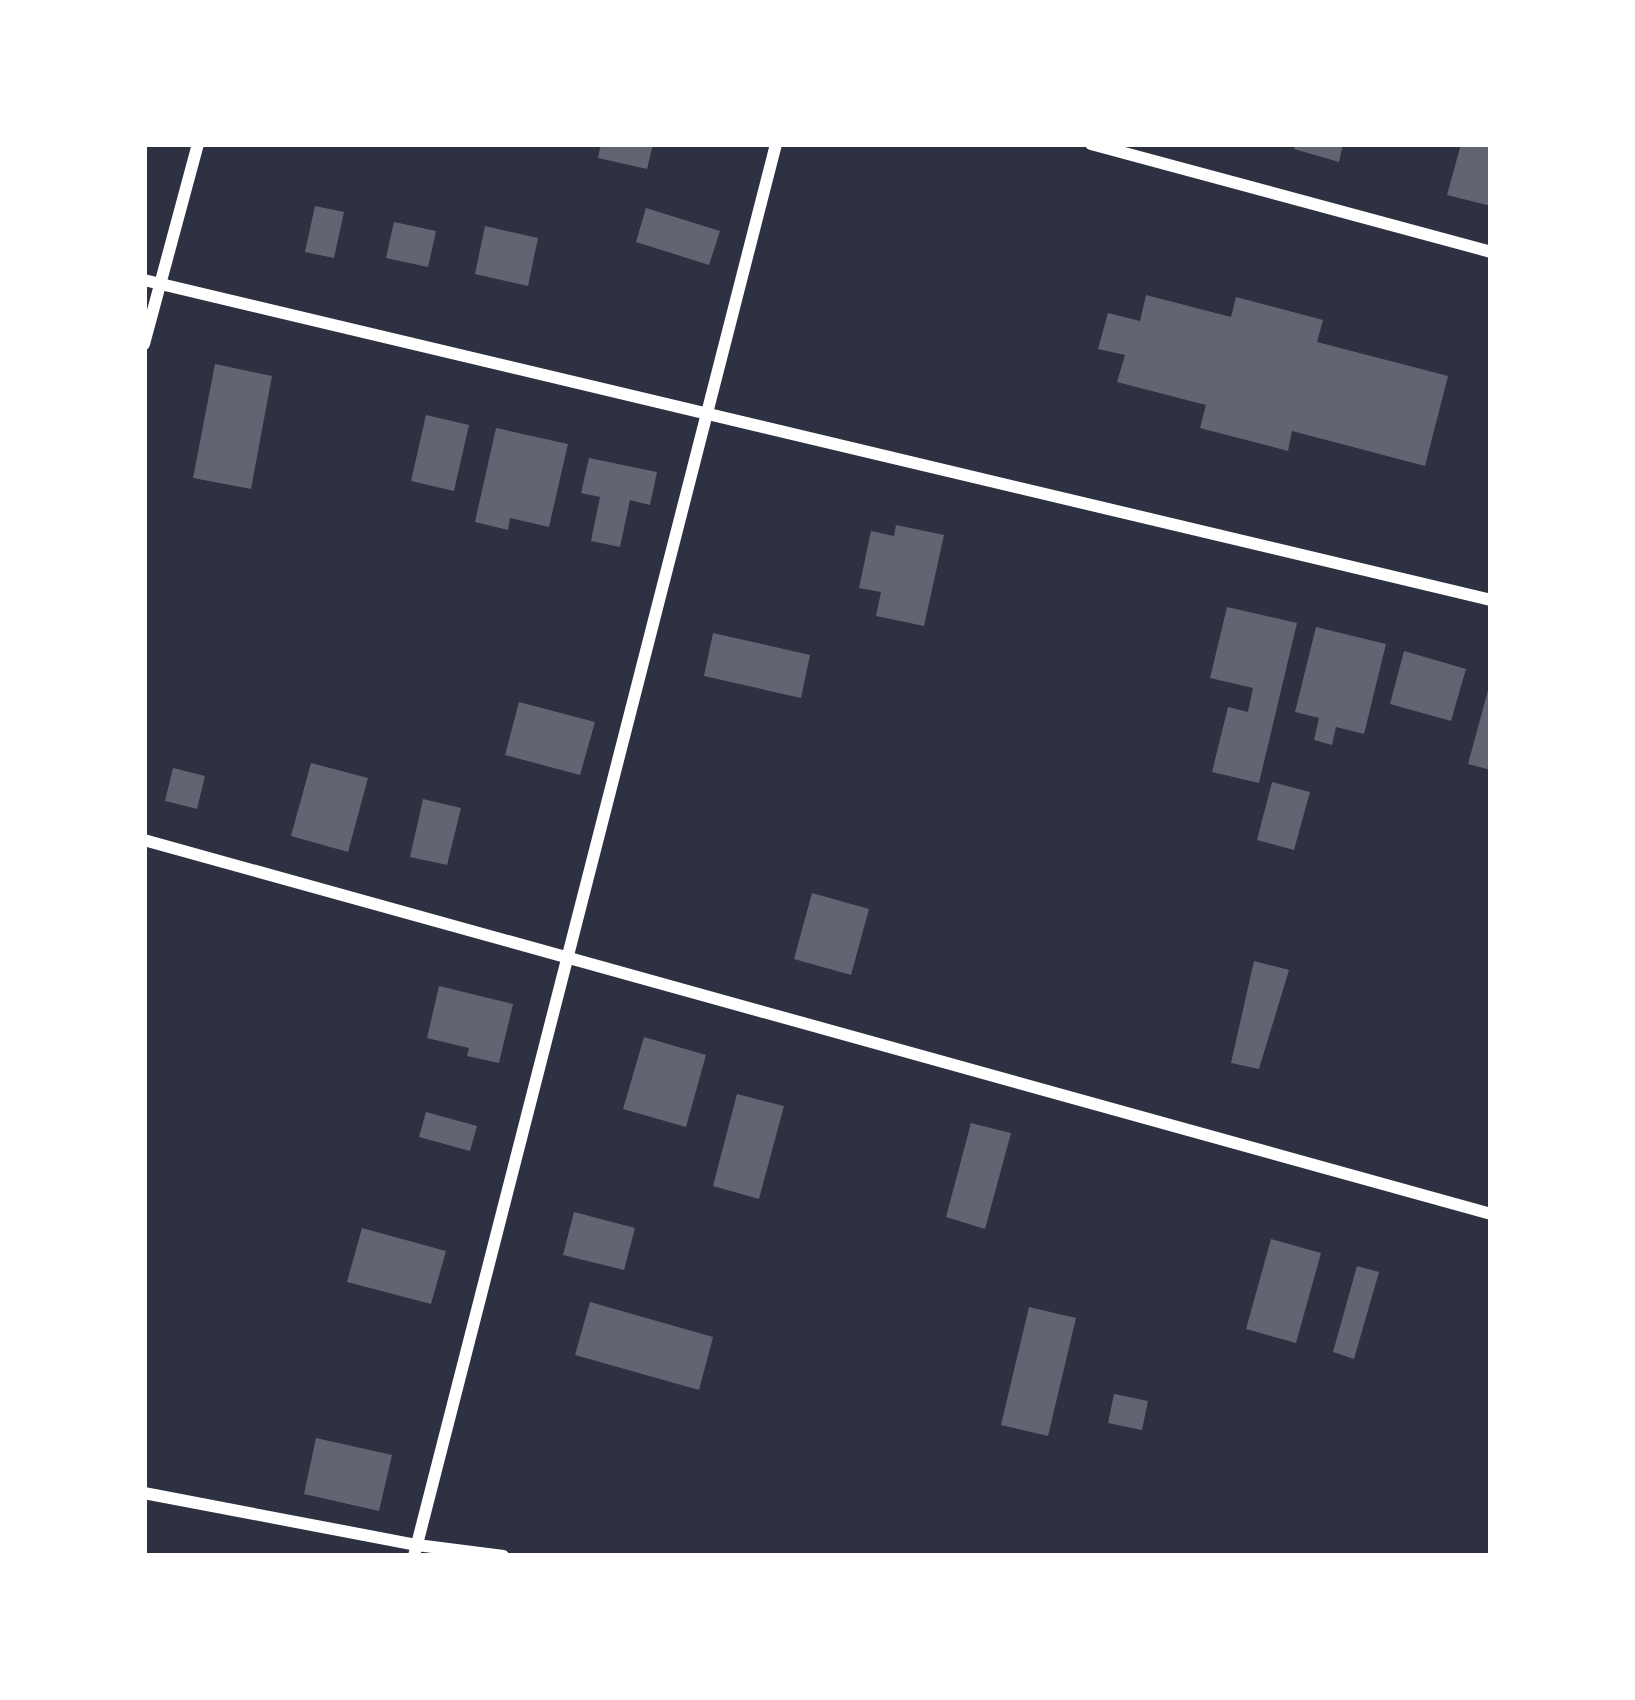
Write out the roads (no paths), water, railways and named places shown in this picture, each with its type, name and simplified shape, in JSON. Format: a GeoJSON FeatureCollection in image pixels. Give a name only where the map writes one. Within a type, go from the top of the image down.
{"type":"FeatureCollection","features":[{"type":"Feature","properties":{"kind":"street"},"geometry":{"type":"LineString","coordinates":[[144,344],[198,144]]}},
{"type":"Feature","properties":{"kind":"street"},"geometry":{"type":"LineString","coordinates":[[416,1551],[776,144]]}},
{"type":"Feature","properties":{"kind":"street"},"geometry":{"type":"LineString","coordinates":[[1091,144],[1491,252]]}},
{"type":"Feature","properties":{"kind":"street"},"geometry":{"type":"LineString","coordinates":[[144,280],[1491,600]]}},
{"type":"Feature","properties":{"kind":"street"},"geometry":{"type":"LineString","coordinates":[[144,840],[1491,1214]]}},
{"type":"Feature","properties":{"kind":"street"},"geometry":{"type":"LineString","coordinates":[[144,1492],[416,1551],[502,1556]]}}]}
